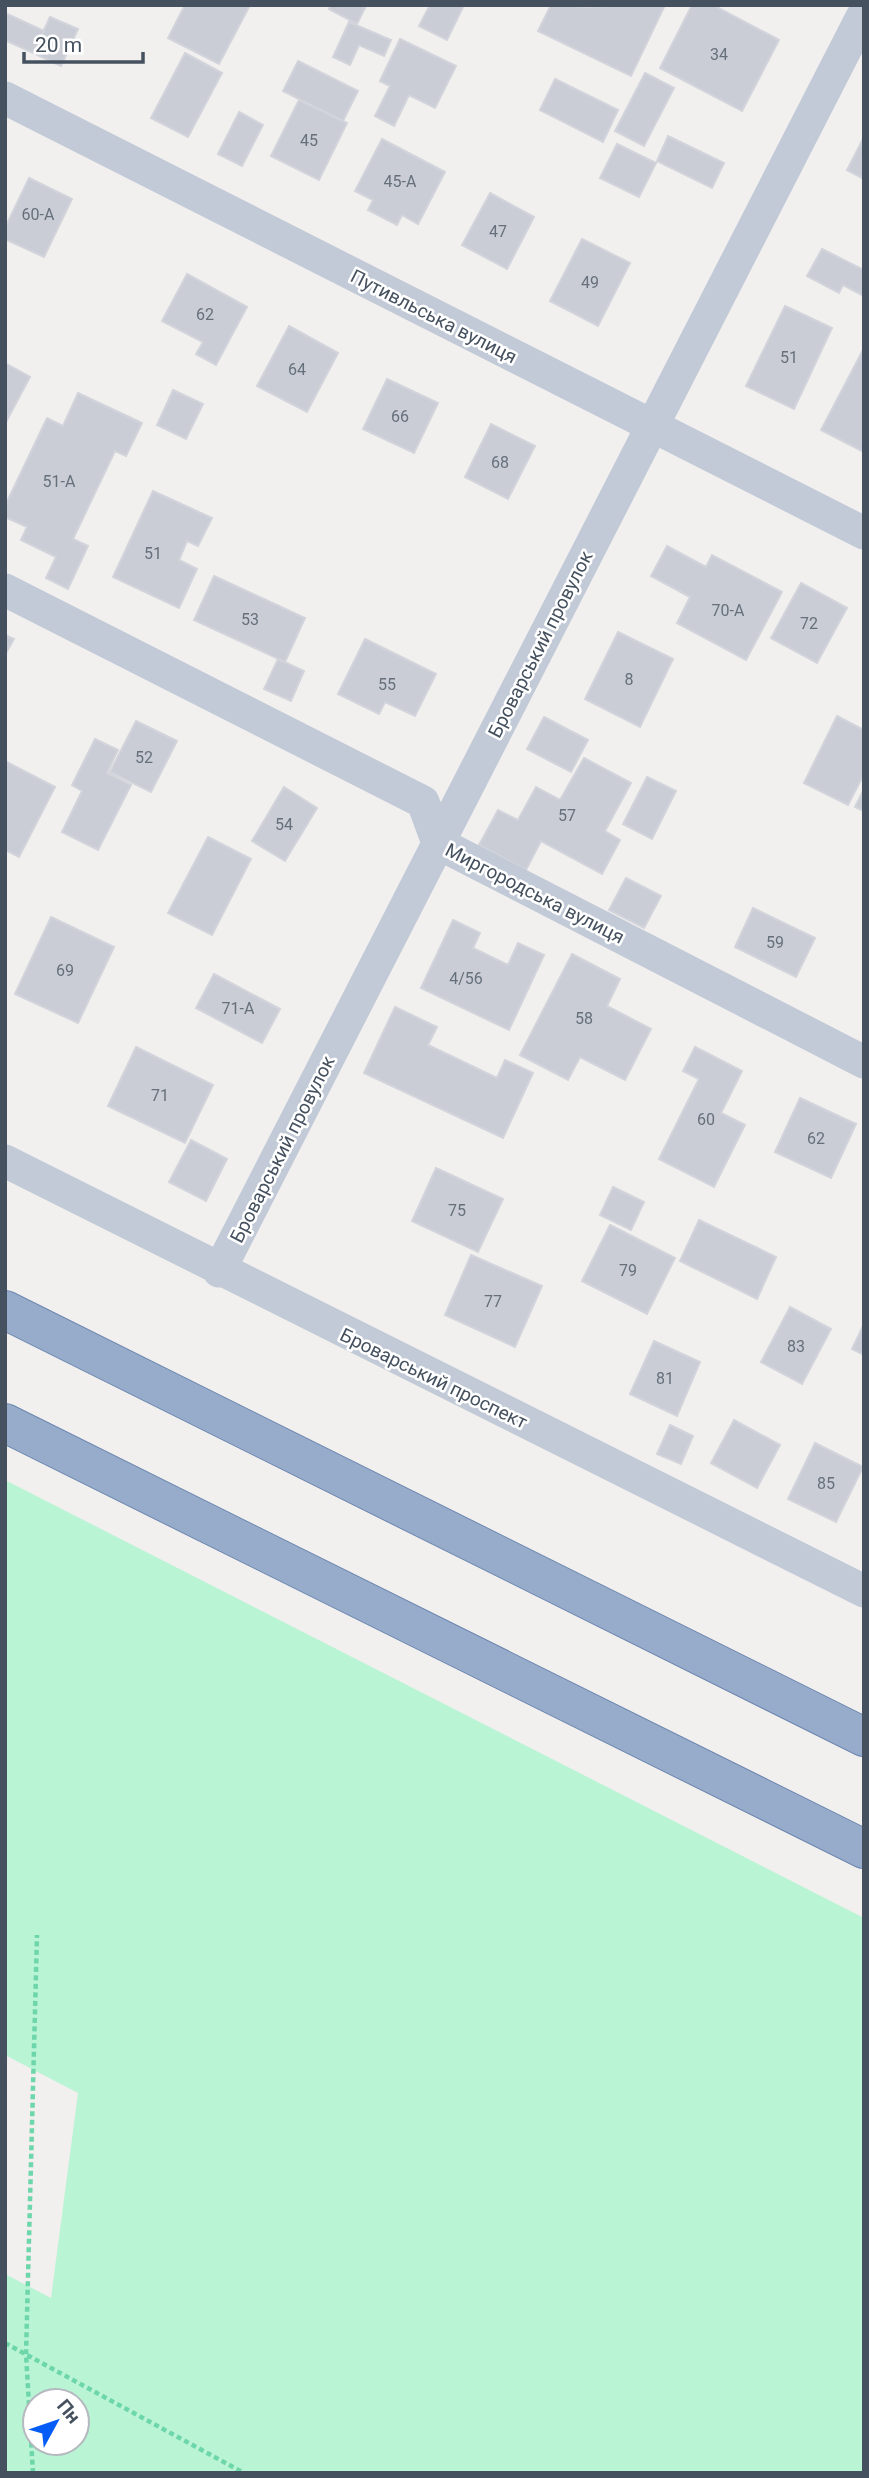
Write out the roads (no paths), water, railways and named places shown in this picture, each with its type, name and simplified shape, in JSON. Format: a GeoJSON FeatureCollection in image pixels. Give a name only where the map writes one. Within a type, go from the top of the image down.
{"type":"FeatureCollection","features":[{"type":"Feature","properties":{"kind":"highway"},"geometry":{"type":"LineString","coordinates":[[5,1310],[864,1737]]}},
{"type":"Feature","properties":{"kind":"highway"},"geometry":{"type":"LineString","coordinates":[[5,1423],[864,1849]]}},
{"type":"Feature","properties":{"kind":"street","name":"Броварський провулок"},"geometry":{"type":"LineString","coordinates":[[219,1271],[652,426],[855,13]]}},
{"type":"Feature","properties":{"kind":"street","name":"Путивльська вулиця"},"geometry":{"type":"LineString","coordinates":[[5,99],[864,533]]}},
{"type":"Feature","properties":{"kind":"street","name":"Миргородська вулиця"},"geometry":{"type":"LineString","coordinates":[[5,590],[423,802],[438,844],[864,1062]]}},
{"type":"Feature","properties":{"kind":"street","name":"Броварський проспект"},"geometry":{"type":"LineString","coordinates":[[5,1161],[219,1271],[864,1591]]}}]}
